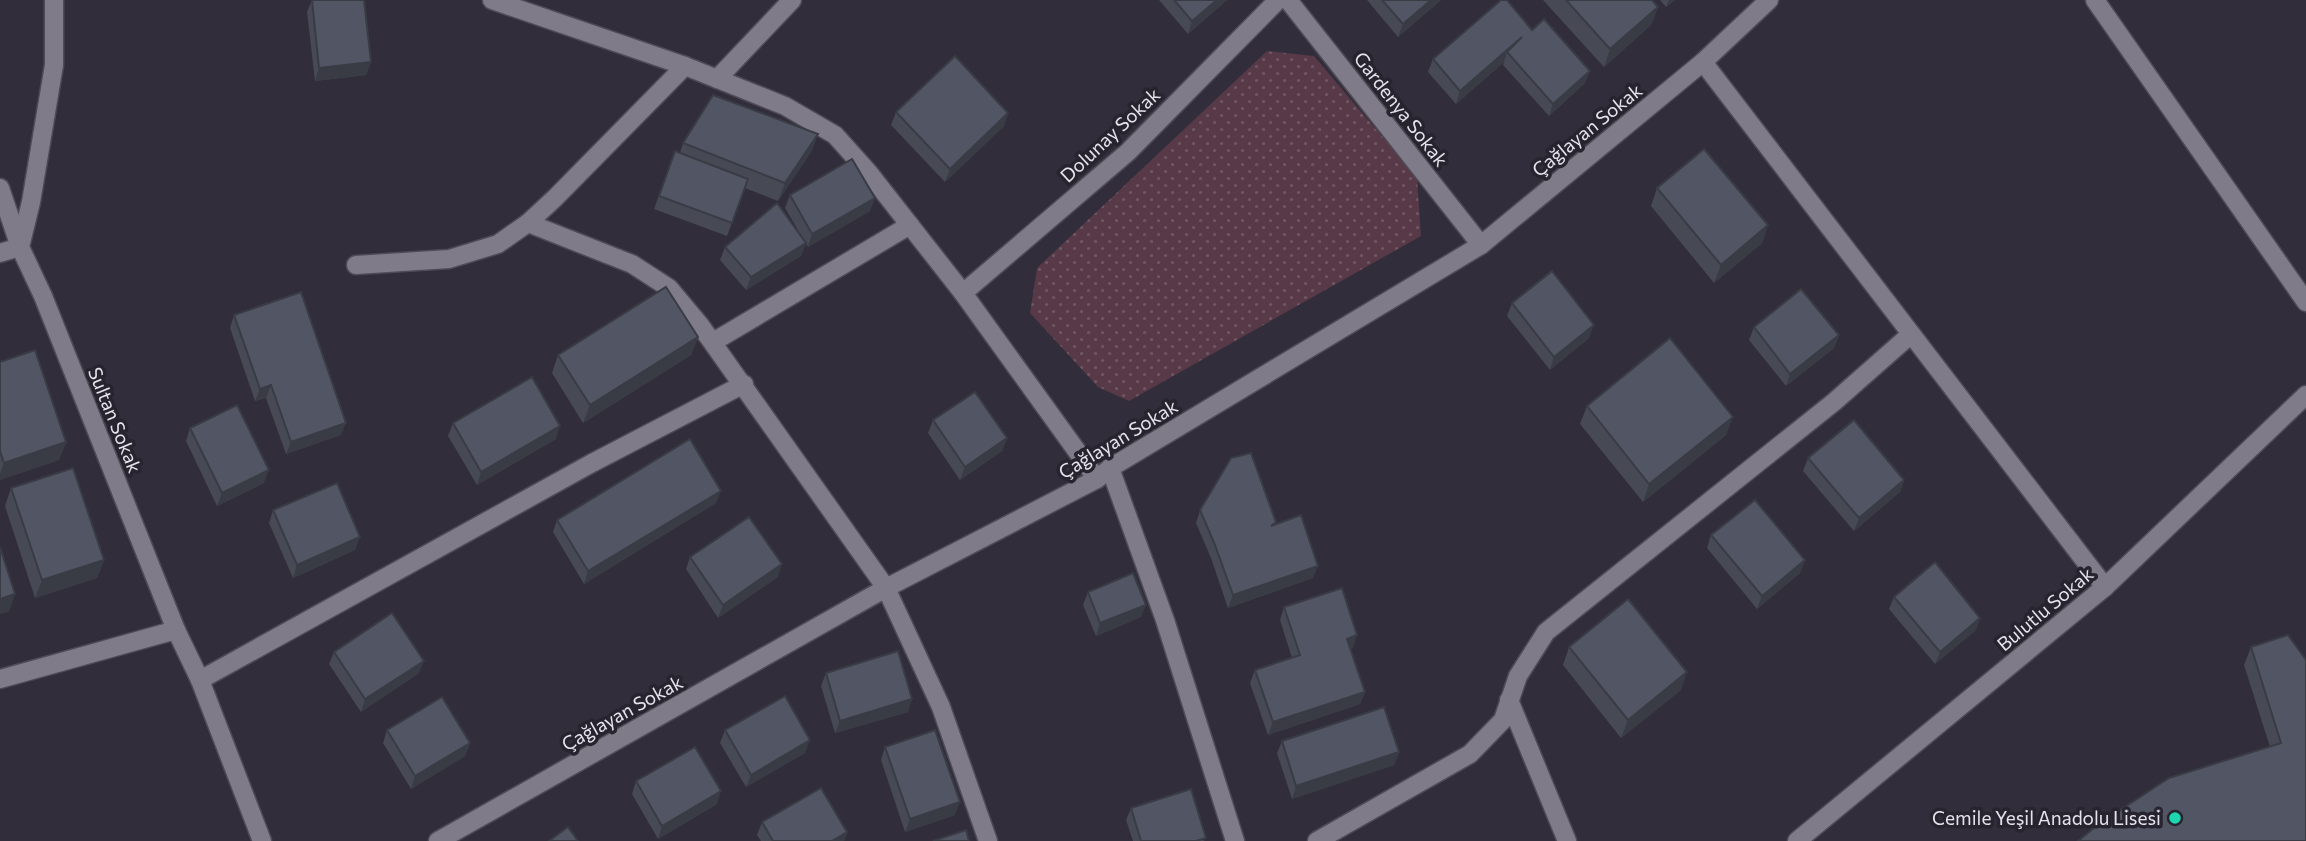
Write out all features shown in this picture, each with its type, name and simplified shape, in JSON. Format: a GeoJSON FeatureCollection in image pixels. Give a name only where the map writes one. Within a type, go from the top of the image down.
{"type":"FeatureCollection","features":[{"type":"Feature","properties":{"kind":"street"},"geometry":{"type":"LineString","coordinates":[[0,253],[20,247],[31,202],[54,65],[54,0]]}},
{"type":"Feature","properties":{"kind":"street"},"geometry":{"type":"LineString","coordinates":[[492,0],[685,66],[785,106],[835,135],[869,173],[1103,474],[1165,620],[1235,841]]}},
{"type":"Feature","properties":{"kind":"street"},"geometry":{"type":"LineString","coordinates":[[717,79],[792,0]]}},
{"type":"Feature","properties":{"kind":"street","name":"Dolunay Sokak"},"geometry":{"type":"LineString","coordinates":[[963,293],[1128,152],[1278,0]]}},
{"type":"Feature","properties":{"kind":"street","name":"Gardenya Sokak"},"geometry":{"type":"LineString","coordinates":[[1288,0],[1481,245]]}},
{"type":"Feature","properties":{"kind":"street","name":"Çağlayan Sokak"},"geometry":{"type":"LineString","coordinates":[[438,841],[886,588],[1103,474],[1481,245],[1703,62],[1769,0]]}},
{"type":"Feature","properties":{"kind":"street"},"geometry":{"type":"LineString","coordinates":[[2095,0],[2306,302]]}},
{"type":"Feature","properties":{"kind":"street"},"geometry":{"type":"LineString","coordinates":[[1703,62],[2105,587]]}},
{"type":"Feature","properties":{"kind":"street"},"geometry":{"type":"LineString","coordinates":[[356,265],[449,259],[498,244],[528,223],[685,66]]}},
{"type":"Feature","properties":{"kind":"street","name":"Sultan Sokak"},"geometry":{"type":"LineString","coordinates":[[0,188],[20,247],[43,296],[176,630],[200,680],[262,841]]}},
{"type":"Feature","properties":{"kind":"street"},"geometry":{"type":"LineString","coordinates":[[528,223],[632,264],[669,288],[713,342],[886,588],[940,707],[988,841]]}},
{"type":"Feature","properties":{"kind":"street"},"geometry":{"type":"LineString","coordinates":[[713,342],[910,225]]}},
{"type":"Feature","properties":{"kind":"street"},"geometry":{"type":"LineString","coordinates":[[1317,841],[1470,754],[1503,720],[1518,676],[1546,632],[1834,402],[1910,335]]}},
{"type":"Feature","properties":{"kind":"street"},"geometry":{"type":"LineString","coordinates":[[200,680],[592,463],[744,384]]}},
{"type":"Feature","properties":{"kind":"street","name":"Bulutlu Sokak"},"geometry":{"type":"LineString","coordinates":[[1797,841],[2105,587],[2306,395]]}},
{"type":"Feature","properties":{"kind":"street"},"geometry":{"type":"LineString","coordinates":[[0,679],[176,630]]}},
{"type":"Feature","properties":{"kind":"street"},"geometry":{"type":"LineString","coordinates":[[1509,700],[1567,841]]}},
{"type":"Feature","properties":{"kind":"shaded area"},"geometry":{"type":"Polygon","coordinates":[[[1267,51],[1314,56],[1417,178],[1421,236],[1129,401],[1098,387],[1030,313],[1037,268],[1267,51]]]}},
{"type":"Feature","properties":{"kind":"building"},"geometry":{"type":"Polygon","coordinates":[[[312,0],[364,0],[371,62],[319,68],[312,0]]]}},
{"type":"Feature","properties":{"kind":"building"},"geometry":{"type":"Polygon","coordinates":[[[1174,0],[1217,0],[1192,21],[1174,0]]]}},
{"type":"Feature","properties":{"kind":"building"},"geometry":{"type":"Polygon","coordinates":[[[1382,0],[1431,0],[1403,24],[1382,0]]]}},
{"type":"Feature","properties":{"kind":"building"},"geometry":{"type":"Polygon","coordinates":[[[1501,0],[1507,0],[1532,30],[1544,19],[1590,71],[1553,104],[1507,52],[1522,37],[1460,91],[1433,59],[1501,0]]]}},
{"type":"Feature","properties":{"kind":"building"},"geometry":{"type":"Polygon","coordinates":[[[1566,0],[1652,0],[1658,7],[1610,49],[1566,0]]]}},
{"type":"Feature","properties":{"kind":"building"},"geometry":{"type":"Polygon","coordinates":[[[955,56],[1008,113],[950,169],[896,112],[955,56]]]}},
{"type":"Feature","properties":{"kind":"building"},"geometry":{"type":"Polygon","coordinates":[[[713,95],[818,134],[785,183],[683,143],[713,95]]]}},
{"type":"Feature","properties":{"kind":"building"},"geometry":{"type":"Polygon","coordinates":[[[1704,149],[1768,225],[1721,265],[1657,188],[1704,149]]]}},
{"type":"Feature","properties":{"kind":"building"},"geometry":{"type":"Polygon","coordinates":[[[675,151],[748,179],[732,223],[659,196],[675,151]]]}},
{"type":"Feature","properties":{"kind":"building"},"geometry":{"type":"Polygon","coordinates":[[[852,159],[875,198],[812,234],[790,195],[852,159]]]}},
{"type":"Feature","properties":{"kind":"building"},"geometry":{"type":"Polygon","coordinates":[[[777,203],[806,243],[751,277],[725,247],[777,203]]]}},
{"type":"Feature","properties":{"kind":"building"},"geometry":{"type":"Polygon","coordinates":[[[1552,271],[1594,325],[1554,357],[1512,303],[1552,271]]]}},
{"type":"Feature","properties":{"kind":"building"},"geometry":{"type":"Polygon","coordinates":[[[666,287],[698,337],[590,405],[558,355],[666,287]]]}},
{"type":"Feature","properties":{"kind":"building"},"geometry":{"type":"Polygon","coordinates":[[[1801,289],[1839,335],[1790,374],[1754,327],[1801,289]]]}},
{"type":"Feature","properties":{"kind":"building"},"geometry":{"type":"Polygon","coordinates":[[[301,292],[346,423],[291,442],[271,385],[260,389],[234,315],[301,292]]]}},
{"type":"Feature","properties":{"kind":"building"},"geometry":{"type":"Polygon","coordinates":[[[1670,338],[1733,417],[1649,484],[1587,406],[1670,338]]]}},
{"type":"Feature","properties":{"kind":"building"},"geometry":{"type":"Polygon","coordinates":[[[35,350],[66,442],[4,463],[0,451],[0,362],[35,350]]]}},
{"type":"Feature","properties":{"kind":"building"},"geometry":{"type":"Polygon","coordinates":[[[532,377],[560,426],[481,472],[453,423],[532,377]]]}},
{"type":"Feature","properties":{"kind":"building"},"geometry":{"type":"Polygon","coordinates":[[[975,392],[1007,438],[965,467],[933,420],[975,392]]]}},
{"type":"Feature","properties":{"kind":"building"},"geometry":{"type":"Polygon","coordinates":[[[237,405],[269,470],[222,493],[190,428],[237,405]]]}},
{"type":"Feature","properties":{"kind":"building"},"geometry":{"type":"Polygon","coordinates":[[[1854,420],[1904,480],[1859,518],[1808,458],[1854,420]]]}},
{"type":"Feature","properties":{"kind":"building"},"geometry":{"type":"Polygon","coordinates":[[[690,439],[721,491],[588,571],[557,520],[690,439]]]}},
{"type":"Feature","properties":{"kind":"building"},"geometry":{"type":"Polygon","coordinates":[[[1251,453],[1276,522],[1271,526],[1301,515],[1318,566],[1233,595],[1200,510],[1231,458],[1251,453]]]}},
{"type":"Feature","properties":{"kind":"building"},"geometry":{"type":"Polygon","coordinates":[[[73,468],[104,560],[42,580],[11,488],[73,468]]]}},
{"type":"Feature","properties":{"kind":"building"},"geometry":{"type":"Polygon","coordinates":[[[337,483],[360,537],[297,565],[273,510],[337,483]]]}},
{"type":"Feature","properties":{"kind":"building"},"geometry":{"type":"Polygon","coordinates":[[[1755,500],[1805,560],[1762,596],[1711,535],[1755,500]]]}},
{"type":"Feature","properties":{"kind":"building"},"geometry":{"type":"Polygon","coordinates":[[[749,517],[782,564],[723,605],[690,557],[749,517]]]}},
{"type":"Feature","properties":{"kind":"building"},"geometry":{"type":"Polygon","coordinates":[[[0,547],[15,594],[0,599],[0,547]]]}},
{"type":"Feature","properties":{"kind":"building"},"geometry":{"type":"Polygon","coordinates":[[[1935,562],[1980,618],[1940,652],[1894,597],[1935,562]]]}},
{"type":"Feature","properties":{"kind":"building"},"geometry":{"type":"Polygon","coordinates":[[[1133,573],[1146,605],[1100,623],[1088,592],[1133,573]]]}},
{"type":"Feature","properties":{"kind":"building"},"geometry":{"type":"Polygon","coordinates":[[[1342,588],[1357,635],[1347,639],[1365,692],[1273,722],[1255,670],[1300,655],[1284,607],[1342,588]]]}},
{"type":"Feature","properties":{"kind":"building"},"geometry":{"type":"Polygon","coordinates":[[[1628,599],[1687,672],[1628,720],[1569,647],[1628,599]]]}},
{"type":"Feature","properties":{"kind":"building"},"geometry":{"type":"Polygon","coordinates":[[[392,613],[424,661],[365,699],[334,652],[392,613]]]}},
{"type":"Feature","properties":{"kind":"building"},"geometry":{"type":"Polygon","coordinates":[[[2288,635],[2306,660],[2306,841],[2078,841],[2169,778],[2281,743],[2251,647],[2288,635]]]}},
{"type":"Feature","properties":{"kind":"building"},"geometry":{"type":"Polygon","coordinates":[[[898,651],[912,699],[840,721],[826,673],[898,651]]]}},
{"type":"Feature","properties":{"kind":"building"},"geometry":{"type":"Polygon","coordinates":[[[785,696],[810,740],[751,775],[725,730],[785,696]]]}},
{"type":"Feature","properties":{"kind":"building"},"geometry":{"type":"Polygon","coordinates":[[[442,697],[470,743],[415,776],[387,730],[442,697]]]}},
{"type":"Feature","properties":{"kind":"building"},"geometry":{"type":"Polygon","coordinates":[[[1384,707],[1399,752],[1296,786],[1282,741],[1384,707]]]}},
{"type":"Feature","properties":{"kind":"building"},"geometry":{"type":"Polygon","coordinates":[[[935,730],[960,802],[910,819],[885,747],[935,730]]]}},
{"type":"Feature","properties":{"kind":"building"},"geometry":{"type":"Polygon","coordinates":[[[695,747],[721,791],[662,826],[636,781],[695,747]]]}},
{"type":"Feature","properties":{"kind":"building"},"geometry":{"type":"Polygon","coordinates":[[[821,788],[847,832],[832,841],[773,841],[762,822],[821,788]]]}},
{"type":"Feature","properties":{"kind":"building"},"geometry":{"type":"Polygon","coordinates":[[[1191,789],[1206,838],[1196,841],[1141,841],[1131,808],[1191,789]]]}},
{"type":"Feature","properties":{"kind":"building"},"geometry":{"type":"Polygon","coordinates":[[[568,827],[578,841],[549,841],[568,827]]]}},
{"type":"Feature","properties":{"kind":"building"},"geometry":{"type":"Polygon","coordinates":[[[966,830],[969,841],[933,841],[966,830]]]}},
{"type":"Feature","properties":{"kind":"place","name":"Cemile Yeşil Anadolu Lisesi"},"geometry":{"type":"Point","coordinates":[2175,818]}}]}
